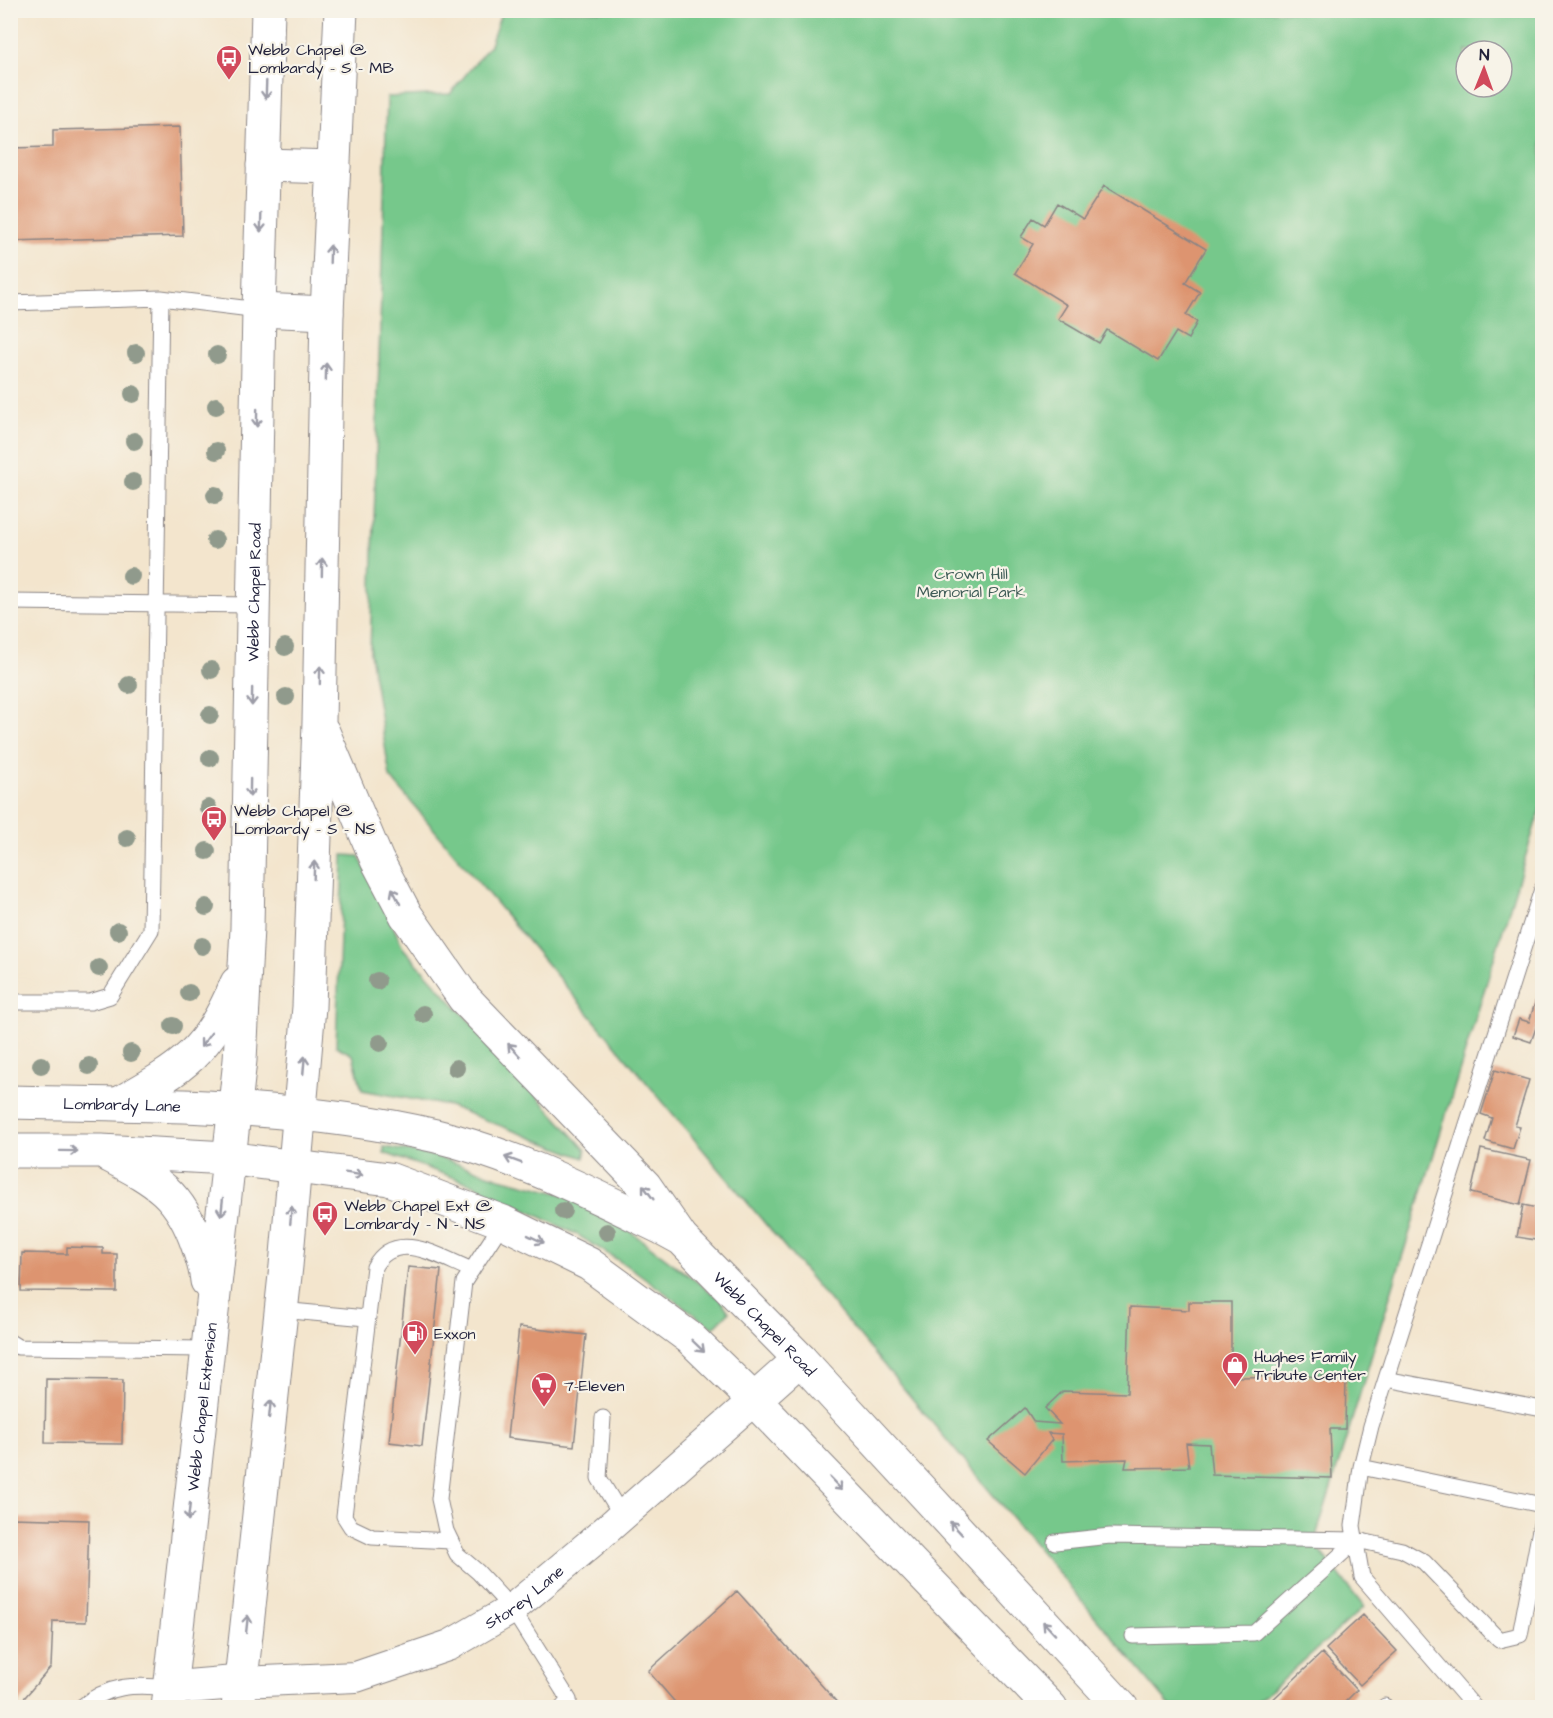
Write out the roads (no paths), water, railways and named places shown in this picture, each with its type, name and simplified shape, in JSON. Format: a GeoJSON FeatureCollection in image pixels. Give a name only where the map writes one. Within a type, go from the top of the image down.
{"type":"FeatureCollection","features":[{"type":"Feature","properties":{"kind":"main road","name":"Webb Chapel Road"},"geometry":{"type":"LineString","coordinates":[[268,10],[259,310],[247,928],[240,1060],[234,1107],[300,1113],[437,1137],[513,1160],[567,1183],[682,1239],[800,1359],[1122,1707]]}},
{"type":"Feature","properties":{"kind":"main road"},"geometry":{"type":"LineString","coordinates":[[170,1698],[239,1695],[296,1165],[309,1007],[319,722],[327,312],[340,10]]}},
{"type":"Feature","properties":{"kind":"main road"},"geometry":{"type":"LineString","coordinates":[[263,165],[334,167]]}},
{"type":"Feature","properties":{"kind":"main road"},"geometry":{"type":"LineString","coordinates":[[259,310],[327,312]]}},
{"type":"Feature","properties":{"kind":"main road"},"geometry":{"type":"LineString","coordinates":[[319,722],[377,860],[406,915],[464,998],[645,1186],[682,1239]]}},
{"type":"Feature","properties":{"kind":"main road"},"geometry":{"type":"LineString","coordinates":[[118,1104],[162,1081],[198,1052],[221,1020],[238,981],[247,928]]}},
{"type":"Feature","properties":{"kind":"main road","name":"Lombardy Lane"},"geometry":{"type":"LineString","coordinates":[[10,1102],[234,1107]]}},
{"type":"Feature","properties":{"kind":"main road","name":"Webb Chapel Extension"},"geometry":{"type":"LineString","coordinates":[[170,1698],[234,1107]]}},
{"type":"Feature","properties":{"kind":"main road"},"geometry":{"type":"LineString","coordinates":[[10,1151],[101,1152],[227,1158],[296,1165],[389,1179],[503,1222],[589,1264],[690,1338],[754,1400],[1052,1707],[1089,1671]]}},
{"type":"Feature","properties":{"kind":"main road"},"geometry":{"type":"LineString","coordinates":[[101,1152],[148,1176],[174,1198],[189,1220],[206,1271],[208,1337]]}},
{"type":"Feature","properties":{"kind":"main road"},"geometry":{"type":"LineString","coordinates":[[754,1400],[800,1359]]}},
{"type":"Feature","properties":{"kind":"street","name":"Storey Lane"},"geometry":{"type":"LineString","coordinates":[[239,1695],[356,1677],[450,1645],[512,1609],[754,1400]]}},
{"type":"Feature","properties":{"kind":"lane"},"geometry":{"type":"LineString","coordinates":[[10,303],[160,298],[259,310]]}},
{"type":"Feature","properties":{"kind":"lane"},"geometry":{"type":"LineString","coordinates":[[10,1002],[90,1002],[110,996],[151,930],[160,298]]}},
{"type":"Feature","properties":{"kind":"lane"},"geometry":{"type":"LineString","coordinates":[[10,602],[253,605]]}},
{"type":"Feature","properties":{"kind":"lane"},"geometry":{"type":"LineString","coordinates":[[1475,1707],[1362,1577],[1353,1526],[1361,1467],[1386,1379],[1542,889]]}},
{"type":"Feature","properties":{"kind":"lane"},"geometry":{"type":"LineString","coordinates":[[503,1222],[464,1282],[439,1499],[457,1554],[478,1572],[512,1609],[570,1705]]}},
{"type":"Feature","properties":{"kind":"lane"},"geometry":{"type":"LineString","coordinates":[[451,1541],[372,1537],[351,1527],[344,1516],[366,1318],[374,1267],[379,1258],[396,1247],[416,1247],[472,1270]]}},
{"type":"Feature","properties":{"kind":"lane"},"geometry":{"type":"LineString","coordinates":[[281,1310],[366,1318]]}},
{"type":"Feature","properties":{"kind":"lane"},"geometry":{"type":"LineString","coordinates":[[10,1342],[18,1347],[208,1337]]}},
{"type":"Feature","properties":{"kind":"lane"},"geometry":{"type":"LineString","coordinates":[[1386,1379],[1542,1410]]}},
{"type":"Feature","properties":{"kind":"lane"},"geometry":{"type":"LineString","coordinates":[[603,1418],[599,1478],[622,1516]]}},
{"type":"Feature","properties":{"kind":"lane"},"geometry":{"type":"LineString","coordinates":[[1361,1467],[1542,1505]]}},
{"type":"Feature","properties":{"kind":"lane"},"geometry":{"type":"LineString","coordinates":[[1055,1542],[1110,1536],[1357,1540],[1402,1550],[1424,1562],[1499,1640],[1520,1635],[1542,1519]]}},
{"type":"Feature","properties":{"kind":"lane"},"geometry":{"type":"LineString","coordinates":[[1133,1636],[1254,1633],[1357,1540]]}},
{"type":"Feature","properties":{"kind":"lane"},"geometry":{"type":"LineString","coordinates":[[80,1707],[97,1694],[136,1684],[170,1698]]}},
{"type":"Feature","properties":{"kind":"place","name":"Webb Chapel @ Lombardy - S - MB"},"geometry":{"type":"Point","coordinates":[229,81]}},
{"type":"Feature","properties":{"kind":"place","name":"Webb Chapel @ Lombardy - S - NS"},"geometry":{"type":"Point","coordinates":[214,842]}},
{"type":"Feature","properties":{"kind":"place","name":"Webb Chapel Ext @ Lombardy - N - NS"},"geometry":{"type":"Point","coordinates":[325,1237]}},
{"type":"Feature","properties":{"kind":"place","name":"Exxon"},"geometry":{"type":"Point","coordinates":[415,1356]}},
{"type":"Feature","properties":{"kind":"place","name":"Hughes Family Tribute Center"},"geometry":{"type":"Point","coordinates":[1235,1388]}},
{"type":"Feature","properties":{"kind":"place","name":"7-Eleven"},"geometry":{"type":"Point","coordinates":[544,1408]}},
{"type":"Feature","properties":{"kind":"park label","name":"Crown Hill Memorial Park"},"geometry":{"type":"Point","coordinates":[971,582]}}]}
